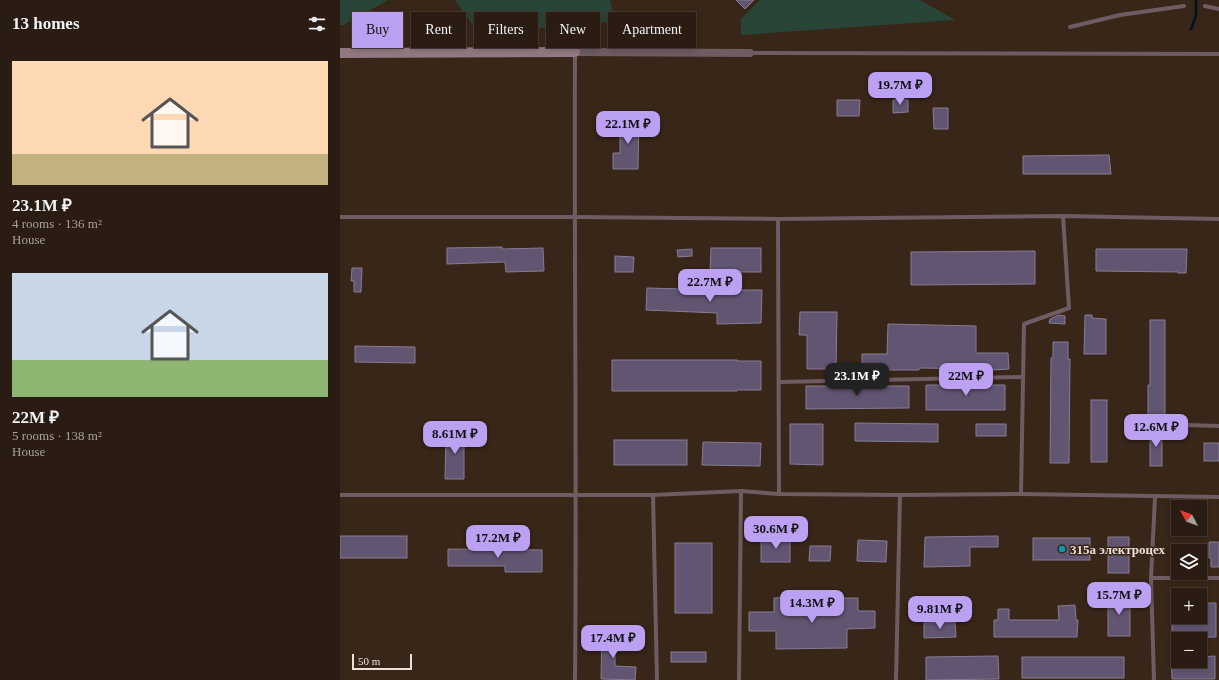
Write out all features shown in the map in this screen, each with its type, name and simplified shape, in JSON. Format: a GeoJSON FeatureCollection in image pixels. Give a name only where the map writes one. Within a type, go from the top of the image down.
{"type":"FeatureCollection","features":[{"type":"Feature","properties":{"kind":"street"},"geometry":{"type":"LineString","coordinates":[[340,53],[750,53]]}},
{"type":"Feature","properties":{"kind":"lane"},"geometry":{"type":"LineString","coordinates":[[1070,27],[1120,15],[1184,6]]}},
{"type":"Feature","properties":{"kind":"lane"},"geometry":{"type":"LineString","coordinates":[[1205,6],[1219,9]]}},
{"type":"Feature","properties":{"kind":"lane"},"geometry":{"type":"LineString","coordinates":[[575,52],[574,217],[577,494],[575,680]]}},
{"type":"Feature","properties":{"kind":"lane"},"geometry":{"type":"LineString","coordinates":[[750,53],[1219,54]]}},
{"type":"Feature","properties":{"kind":"lane"},"geometry":{"type":"LineString","coordinates":[[340,218],[574,217],[778,219],[1063,216],[1219,219]]}},
{"type":"Feature","properties":{"kind":"lane"},"geometry":{"type":"LineString","coordinates":[[1021,494],[1024,324],[1069,308],[1063,216]]}},
{"type":"Feature","properties":{"kind":"lane"},"geometry":{"type":"LineString","coordinates":[[778,219],[778,494]]}},
{"type":"Feature","properties":{"kind":"lane"},"geometry":{"type":"LineString","coordinates":[[779,382],[1023,377]]}},
{"type":"Feature","properties":{"kind":"lane"},"geometry":{"type":"LineString","coordinates":[[1154,424],[1219,426]]}},
{"type":"Feature","properties":{"kind":"lane"},"geometry":{"type":"LineString","coordinates":[[340,495],[653,495],[741,491],[778,494],[1021,494],[1219,498]]}},
{"type":"Feature","properties":{"kind":"lane"},"geometry":{"type":"LineString","coordinates":[[739,680],[741,491]]}},
{"type":"Feature","properties":{"kind":"lane"},"geometry":{"type":"LineString","coordinates":[[653,495],[656,680]]}},
{"type":"Feature","properties":{"kind":"lane"},"geometry":{"type":"LineString","coordinates":[[896,680],[900,495]]}},
{"type":"Feature","properties":{"kind":"lane"},"geometry":{"type":"LineString","coordinates":[[1154,680],[1151,578],[1155,497]]}},
{"type":"Feature","properties":{"kind":"lane"},"geometry":{"type":"LineString","coordinates":[[1151,578],[1219,578]]}},
{"type":"Feature","properties":{"kind":"green space"},"geometry":{"type":"Polygon","coordinates":[[[340,0],[388,0],[367,12],[352,12],[352,20],[344,25],[340,25],[340,0]]]}},
{"type":"Feature","properties":{"kind":"green space"},"geometry":{"type":"Polygon","coordinates":[[[455,0],[610,0],[612,12],[608,12],[608,21],[600,23],[600,12],[546,12],[546,28],[538,28],[538,12],[474,12],[474,27],[466,16],[466,12],[463,12],[455,0]]]}},
{"type":"Feature","properties":{"kind":"green space"},"geometry":{"type":"Polygon","coordinates":[[[760,0],[920,0],[955,20],[741,35],[741,19],[760,0]]]}},
{"type":"Feature","properties":{"kind":"building"},"geometry":{"type":"Polygon","coordinates":[[[736,0],[754,0],[745,9],[736,0]]]}},
{"type":"Feature","properties":{"kind":"building"},"geometry":{"type":"Polygon","coordinates":[[[837,100],[860,100],[859,116],[837,116],[837,100]]]}},
{"type":"Feature","properties":{"kind":"building"},"geometry":{"type":"Polygon","coordinates":[[[893,100],[908,100],[908,112],[893,113],[893,100]]]}},
{"type":"Feature","properties":{"kind":"building"},"geometry":{"type":"Polygon","coordinates":[[[933,108],[948,108],[948,129],[934,129],[933,108]]]}},
{"type":"Feature","properties":{"kind":"building"},"geometry":{"type":"Polygon","coordinates":[[[620,117],[639,117],[638,169],[613,169],[613,153],[620,153],[620,117]]]}},
{"type":"Feature","properties":{"kind":"building"},"geometry":{"type":"Polygon","coordinates":[[[1109,155],[1111,174],[1023,174],[1023,156],[1109,155]]]}},
{"type":"Feature","properties":{"kind":"building"},"geometry":{"type":"Polygon","coordinates":[[[502,247],[502,249],[543,248],[544,271],[506,272],[505,262],[447,264],[447,248],[502,247]]]}},
{"type":"Feature","properties":{"kind":"building"},"geometry":{"type":"Polygon","coordinates":[[[711,248],[761,248],[761,272],[710,272],[711,248]]]}},
{"type":"Feature","properties":{"kind":"building"},"geometry":{"type":"Polygon","coordinates":[[[692,249],[692,256],[678,257],[677,250],[692,249]]]}},
{"type":"Feature","properties":{"kind":"building"},"geometry":{"type":"Polygon","coordinates":[[[1096,249],[1187,249],[1186,273],[1096,271],[1096,249]]]}},
{"type":"Feature","properties":{"kind":"building"},"geometry":{"type":"Polygon","coordinates":[[[1035,251],[1035,284],[911,285],[911,252],[1035,251]]]}},
{"type":"Feature","properties":{"kind":"building"},"geometry":{"type":"Polygon","coordinates":[[[615,256],[634,257],[633,272],[615,272],[615,256]]]}},
{"type":"Feature","properties":{"kind":"building"},"geometry":{"type":"Polygon","coordinates":[[[352,268],[362,268],[361,292],[354,292],[354,281],[351,281],[352,268]]]}},
{"type":"Feature","properties":{"kind":"building"},"geometry":{"type":"Polygon","coordinates":[[[647,288],[762,290],[761,323],[717,324],[717,313],[646,310],[647,288]]]}},
{"type":"Feature","properties":{"kind":"building"},"geometry":{"type":"Polygon","coordinates":[[[800,312],[837,312],[836,369],[807,369],[807,335],[799,335],[800,312]]]}},
{"type":"Feature","properties":{"kind":"building"},"geometry":{"type":"Polygon","coordinates":[[[1059,315],[1065,316],[1065,324],[1049,323],[1050,319],[1059,315]]]}},
{"type":"Feature","properties":{"kind":"building"},"geometry":{"type":"Polygon","coordinates":[[[1085,315],[1092,315],[1092,318],[1106,319],[1106,354],[1084,354],[1085,315]]]}},
{"type":"Feature","properties":{"kind":"building"},"geometry":{"type":"Polygon","coordinates":[[[1150,320],[1165,320],[1165,418],[1148,418],[1148,385],[1150,385],[1150,320]]]}},
{"type":"Feature","properties":{"kind":"building"},"geometry":{"type":"Polygon","coordinates":[[[888,324],[976,326],[976,353],[1008,353],[1009,369],[992,370],[992,374],[986,374],[986,369],[919,368],[919,370],[862,370],[862,354],[887,354],[888,324]]]}},
{"type":"Feature","properties":{"kind":"building"},"geometry":{"type":"Polygon","coordinates":[[[1053,342],[1068,342],[1068,359],[1070,359],[1069,463],[1050,463],[1051,358],[1053,358],[1053,342]]]}},
{"type":"Feature","properties":{"kind":"building"},"geometry":{"type":"Polygon","coordinates":[[[355,346],[415,347],[415,363],[355,362],[355,346]]]}},
{"type":"Feature","properties":{"kind":"building"},"geometry":{"type":"Polygon","coordinates":[[[612,360],[761,361],[761,390],[612,391],[612,360]]]}},
{"type":"Feature","properties":{"kind":"building"},"geometry":{"type":"Polygon","coordinates":[[[992,381],[992,385],[1005,385],[1005,410],[926,410],[926,385],[983,385],[983,382],[992,381]]]}},
{"type":"Feature","properties":{"kind":"building"},"geometry":{"type":"Polygon","coordinates":[[[806,386],[909,386],[909,408],[806,409],[806,386]]]}},
{"type":"Feature","properties":{"kind":"building"},"geometry":{"type":"Polygon","coordinates":[[[1091,400],[1107,400],[1107,462],[1091,462],[1091,400]]]}},
{"type":"Feature","properties":{"kind":"building"},"geometry":{"type":"Polygon","coordinates":[[[855,423],[938,424],[938,442],[855,441],[855,423]]]}},
{"type":"Feature","properties":{"kind":"building"},"geometry":{"type":"Polygon","coordinates":[[[790,424],[823,424],[823,465],[790,464],[790,424]]]}},
{"type":"Feature","properties":{"kind":"building"},"geometry":{"type":"Polygon","coordinates":[[[976,424],[1006,424],[1006,436],[976,436],[976,424]]]}},
{"type":"Feature","properties":{"kind":"building"},"geometry":{"type":"Polygon","coordinates":[[[1150,430],[1162,430],[1162,466],[1150,466],[1150,430]]]}},
{"type":"Feature","properties":{"kind":"building"},"geometry":{"type":"Polygon","coordinates":[[[446,431],[464,431],[464,479],[445,479],[446,431]]]}},
{"type":"Feature","properties":{"kind":"building"},"geometry":{"type":"Polygon","coordinates":[[[614,440],[687,440],[687,465],[614,465],[614,440]]]}},
{"type":"Feature","properties":{"kind":"building"},"geometry":{"type":"Polygon","coordinates":[[[703,442],[761,443],[760,466],[702,465],[703,442]]]}},
{"type":"Feature","properties":{"kind":"building"},"geometry":{"type":"Polygon","coordinates":[[[1204,443],[1219,443],[1219,461],[1204,461],[1204,443]]]}},
{"type":"Feature","properties":{"kind":"building"},"geometry":{"type":"Polygon","coordinates":[[[340,536],[407,536],[407,558],[340,558],[340,536]]]}},
{"type":"Feature","properties":{"kind":"building"},"geometry":{"type":"Polygon","coordinates":[[[998,536],[998,547],[970,547],[970,566],[924,567],[925,537],[998,536]]]}},
{"type":"Feature","properties":{"kind":"building"},"geometry":{"type":"Polygon","coordinates":[[[761,537],[790,537],[790,562],[761,562],[761,537]]]}},
{"type":"Feature","properties":{"kind":"building"},"geometry":{"type":"Polygon","coordinates":[[[1108,537],[1129,537],[1129,573],[1108,573],[1108,537]]]}},
{"type":"Feature","properties":{"kind":"building","name":"315a электроцех"},"geometry":{"type":"Polygon","coordinates":[[[1033,538],[1090,538],[1090,560],[1033,560],[1033,538]]]}},
{"type":"Feature","properties":{"kind":"building"},"geometry":{"type":"Polygon","coordinates":[[[858,540],[887,541],[886,562],[857,561],[858,540]]]}},
{"type":"Feature","properties":{"kind":"building"},"geometry":{"type":"Polygon","coordinates":[[[1209,542],[1219,542],[1219,567],[1211,567],[1211,558],[1209,558],[1209,542]]]}},
{"type":"Feature","properties":{"kind":"building"},"geometry":{"type":"Polygon","coordinates":[[[675,543],[712,543],[712,613],[675,613],[675,543]]]}},
{"type":"Feature","properties":{"kind":"building"},"geometry":{"type":"Polygon","coordinates":[[[810,546],[831,546],[830,561],[809,561],[810,546]]]}},
{"type":"Feature","properties":{"kind":"building"},"geometry":{"type":"Polygon","coordinates":[[[448,549],[542,550],[542,572],[505,572],[505,566],[448,566],[448,549]]]}},
{"type":"Feature","properties":{"kind":"building"},"geometry":{"type":"Polygon","coordinates":[[[793,597],[793,611],[838,611],[838,598],[858,598],[858,611],[875,611],[875,628],[847,629],[847,648],[776,649],[776,631],[749,631],[749,612],[774,612],[774,598],[793,597]]]}},
{"type":"Feature","properties":{"kind":"building"},"geometry":{"type":"Polygon","coordinates":[[[1108,597],[1130,597],[1130,636],[1108,636],[1108,597]]]}},
{"type":"Feature","properties":{"kind":"building"},"geometry":{"type":"Polygon","coordinates":[[[1207,603],[1216,603],[1216,637],[1207,637],[1207,632],[1172,632],[1172,624],[1207,624],[1207,603]]]}},
{"type":"Feature","properties":{"kind":"building"},"geometry":{"type":"Polygon","coordinates":[[[1075,605],[1076,620],[1078,620],[1077,637],[994,637],[994,620],[998,620],[998,609],[1009,609],[1009,620],[1059,620],[1058,606],[1075,605]]]}},
{"type":"Feature","properties":{"kind":"building"},"geometry":{"type":"Polygon","coordinates":[[[955,622],[956,637],[924,638],[924,623],[955,622]]]}},
{"type":"Feature","properties":{"kind":"building"},"geometry":{"type":"Polygon","coordinates":[[[602,627],[615,627],[615,666],[636,667],[635,680],[601,679],[602,627]]]}},
{"type":"Feature","properties":{"kind":"building"},"geometry":{"type":"Polygon","coordinates":[[[671,652],[706,652],[706,662],[671,662],[671,652]]]}},
{"type":"Feature","properties":{"kind":"building"},"geometry":{"type":"Polygon","coordinates":[[[998,656],[999,679],[926,680],[926,657],[998,656]]]}},
{"type":"Feature","properties":{"kind":"building"},"geometry":{"type":"Polygon","coordinates":[[[1215,656],[1215,679],[1172,679],[1172,668],[1207,668],[1207,657],[1215,656]]]}},
{"type":"Feature","properties":{"kind":"building"},"geometry":{"type":"Polygon","coordinates":[[[1022,657],[1124,657],[1124,678],[1022,678],[1022,657]]]}},
{"type":"Feature","properties":{"kind":"waterway"},"geometry":{"type":"LineString","coordinates":[[1191,29],[1196,16],[1196,0]]}},
{"type":"Feature","properties":{"kind":"place","name":"315a электроцех"},"geometry":{"type":"Point","coordinates":[1062,549]}}]}
